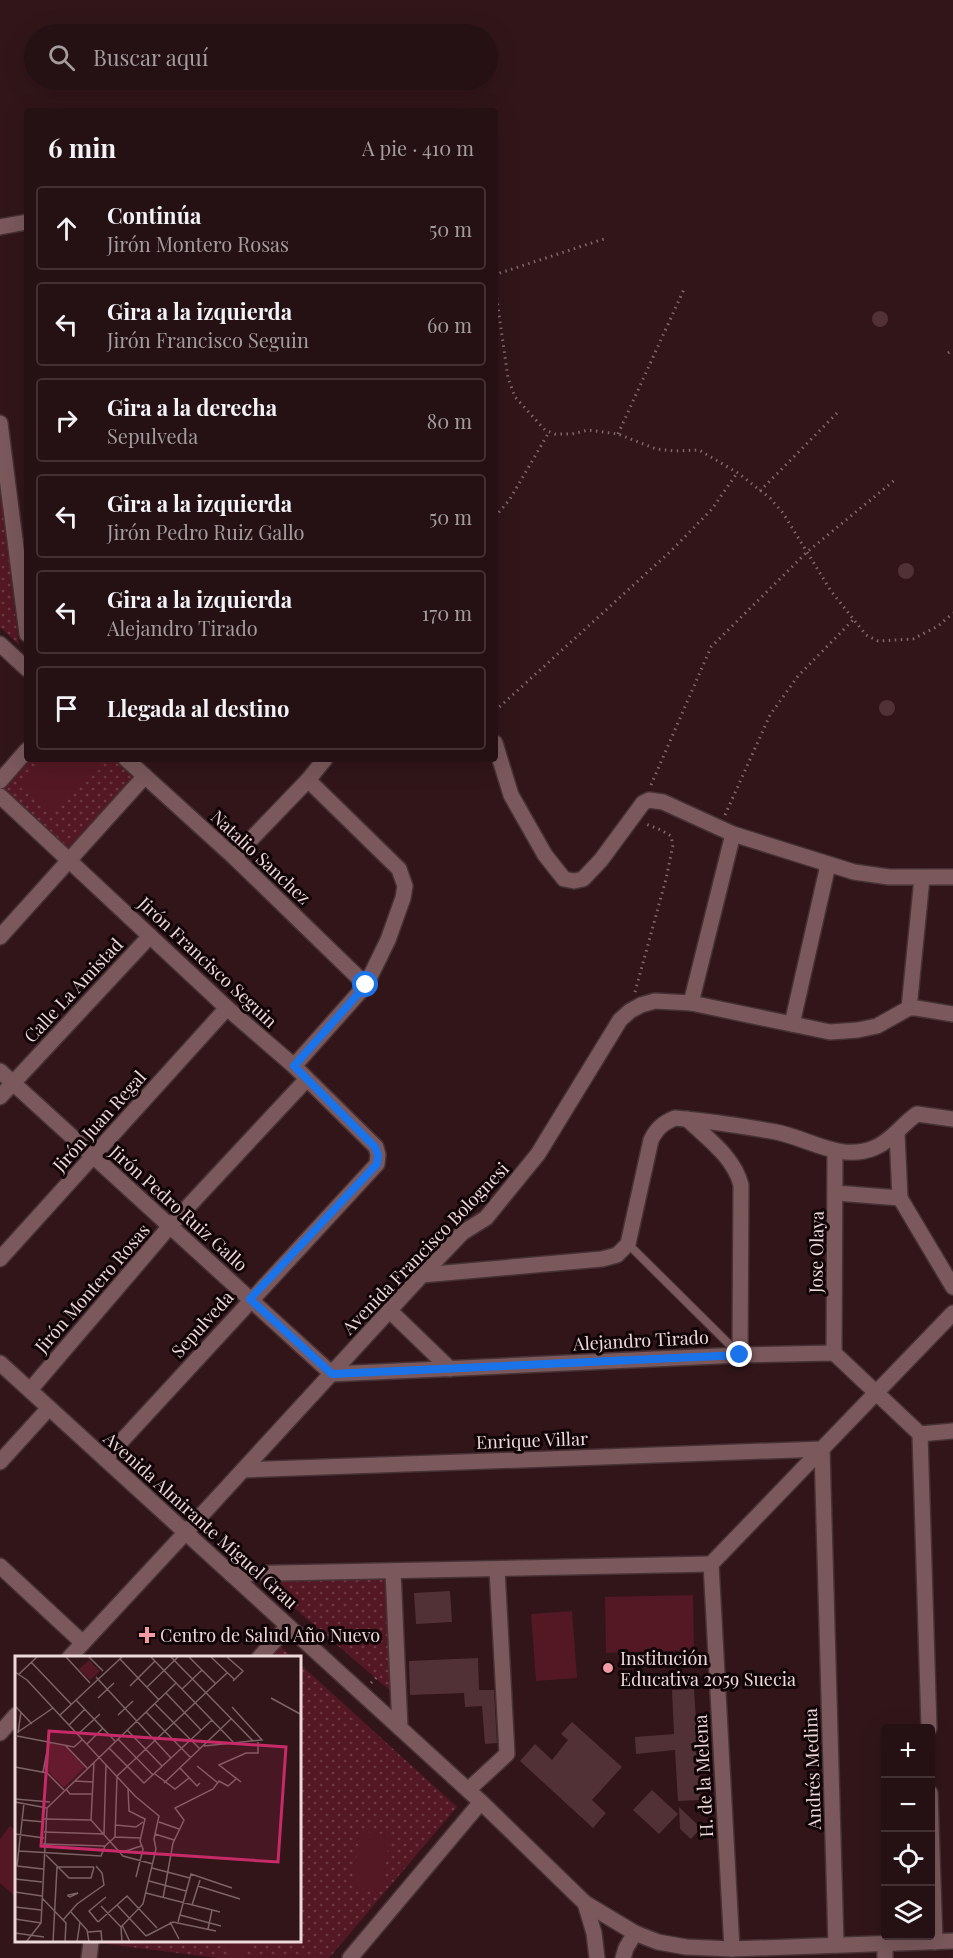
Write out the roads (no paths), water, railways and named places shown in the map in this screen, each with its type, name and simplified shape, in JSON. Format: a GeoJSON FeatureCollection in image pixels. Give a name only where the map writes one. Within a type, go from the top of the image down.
{"type":"FeatureCollection","features":[{"type":"Feature","properties":{"kind":"street"},"geometry":{"type":"LineString","coordinates":[[0,227],[24,223]]}},
{"type":"Feature","properties":{"kind":"street"},"geometry":{"type":"LineString","coordinates":[[0,423],[24,610]]}},
{"type":"Feature","properties":{"kind":"street"},"geometry":{"type":"LineString","coordinates":[[0,644],[24,666]]}},
{"type":"Feature","properties":{"kind":"street"},"geometry":{"type":"LineString","coordinates":[[0,781],[24,753]]}},
{"type":"Feature","properties":{"kind":"street"},"geometry":{"type":"LineString","coordinates":[[498,753],[511,795],[545,855],[564,879],[574,881],[583,879],[601,860],[644,803],[649,800],[663,802],[727,831],[854,872],[889,877],[953,877]]}},
{"type":"Feature","properties":{"kind":"street","name":"Natalio Sanchez"},"geometry":{"type":"LineString","coordinates":[[129,762],[234,857],[366,985]]}},
{"type":"Feature","properties":{"kind":"street"},"geometry":{"type":"LineString","coordinates":[[234,857],[323,762]]}},
{"type":"Feature","properties":{"kind":"street"},"geometry":{"type":"LineString","coordinates":[[0,937],[145,776]]}},
{"type":"Feature","properties":{"kind":"street"},"geometry":{"type":"LineString","coordinates":[[294,1066],[366,985],[388,940],[405,886],[399,869],[308,780]]}},
{"type":"Feature","properties":{"kind":"street","name":"Jirón Francisco Seguin"},"geometry":{"type":"LineString","coordinates":[[0,796],[227,1008],[294,1066],[375,1147],[378,1155],[377,1164]]}},
{"type":"Feature","properties":{"kind":"street"},"geometry":{"type":"LineString","coordinates":[[727,831],[691,1003],[830,1032],[877,1026],[909,1008],[953,1014]]}},
{"type":"Feature","properties":{"kind":"street"},"geometry":{"type":"LineString","coordinates":[[792,1024],[828,865]]}},
{"type":"Feature","properties":{"kind":"street"},"geometry":{"type":"LineString","coordinates":[[909,1008],[922,878]]}},
{"type":"Feature","properties":{"kind":"street","name":"Calle La Amistad"},"geometry":{"type":"LineString","coordinates":[[0,1097],[150,936]]}},
{"type":"Feature","properties":{"kind":"street","name":"Avenida Francisco Bolognesi"},"geometry":{"type":"LineString","coordinates":[[71,1656],[422,1275],[462,1233],[486,1218],[538,1154],[620,1020],[641,1005],[655,1002],[691,1003]]}},
{"type":"Feature","properties":{"kind":"street","name":"Jirón Juan Regal"},"geometry":{"type":"LineString","coordinates":[[0,1259],[227,1008]]}},
{"type":"Feature","properties":{"kind":"street","name":"Jirón Pedro Ruiz Gallo"},"geometry":{"type":"LineString","coordinates":[[0,1071],[332,1374]]}},
{"type":"Feature","properties":{"kind":"street","name":"Jirón Montero Rosas"},"geometry":{"type":"LineString","coordinates":[[30,1390],[170,1227],[307,1079]]}},
{"type":"Feature","properties":{"kind":"street"},"geometry":{"type":"LineString","coordinates":[[422,1275],[602,1259],[617,1255],[628,1244],[647,1155],[656,1130],[664,1122],[675,1118],[778,1133],[835,1151],[872,1150],[882,1145],[917,1114],[953,1119]]}},
{"type":"Feature","properties":{"kind":"street"},"geometry":{"type":"LineString","coordinates":[[687,1119],[732,1162],[738,1172],[741,1185],[740,1355]]}},
{"type":"Feature","properties":{"kind":"street"},"geometry":{"type":"LineString","coordinates":[[897,1133],[900,1198],[953,1287]]}},
{"type":"Feature","properties":{"kind":"street","name":"Jose Olaya"},"geometry":{"type":"LineString","coordinates":[[834,1353],[835,1151]]}},
{"type":"Feature","properties":{"kind":"street","name":"Sepulveda"},"geometry":{"type":"LineString","coordinates":[[105,1459],[250,1299],[377,1164]]}},
{"type":"Feature","properties":{"kind":"street"},"geometry":{"type":"LineString","coordinates":[[836,1193],[900,1198]]}},
{"type":"Feature","properties":{"kind":"street"},"geometry":{"type":"LineString","coordinates":[[390,1311],[450,1369]]}},
{"type":"Feature","properties":{"kind":"street"},"geometry":{"type":"LineString","coordinates":[[231,1574],[711,1564],[953,1313]]}},
{"type":"Feature","properties":{"kind":"street"},"geometry":{"type":"LineString","coordinates":[[834,1353],[920,1434],[929,1724]]}},
{"type":"Feature","properties":{"kind":"street","name":"Alejandro Tirado"},"geometry":{"type":"LineString","coordinates":[[332,1374],[740,1355],[834,1353]]}},
{"type":"Feature","properties":{"kind":"street","name":"Avenida Almirante Miguel Grau"},"geometry":{"type":"LineString","coordinates":[[0,1363],[468,1790],[585,1903],[634,1933],[658,1942],[686,1947],[732,1949],[755,1953],[836,1945],[885,1951],[953,1941]]}},
{"type":"Feature","properties":{"kind":"street"},"geometry":{"type":"LineString","coordinates":[[0,1462],[50,1408]]}},
{"type":"Feature","properties":{"kind":"street"},"geometry":{"type":"LineString","coordinates":[[920,1434],[953,1431]]}},
{"type":"Feature","properties":{"kind":"street","name":"Enrique Villar"},"geometry":{"type":"LineString","coordinates":[[243,1470],[822,1449]]}},
{"type":"Feature","properties":{"kind":"street","name":"Andrés Medina"},"geometry":{"type":"LineString","coordinates":[[822,1449],[836,1945]]}},
{"type":"Feature","properties":{"kind":"street","name":"H. de la Melena"},"geometry":{"type":"LineString","coordinates":[[711,1564],[732,1949]]}},
{"type":"Feature","properties":{"kind":"street"},"geometry":{"type":"LineString","coordinates":[[0,1566],[83,1643]]}},
{"type":"Feature","properties":{"kind":"street"},"geometry":{"type":"LineString","coordinates":[[468,1790],[507,1754],[497,1569]]}},
{"type":"Feature","properties":{"kind":"street"},"geometry":{"type":"LineString","coordinates":[[393,1571],[400,1728]]}},
{"type":"Feature","properties":{"kind":"street"},"geometry":{"type":"LineString","coordinates":[[260,1656],[288,1626]]}},
{"type":"Feature","properties":{"kind":"street"},"geometry":{"type":"LineString","coordinates":[[350,1958],[481,1802]]}},
{"type":"Feature","properties":{"kind":"street"},"geometry":{"type":"LineString","coordinates":[[931,1832],[935,1942]]}},
{"type":"Feature","properties":{"kind":"street","name":"Avenida Almirante Miguel Grau"},"geometry":{"type":"LineString","coordinates":[[585,1903],[594,1933],[597,1958]]}},
{"type":"Feature","properties":{"kind":"street"},"geometry":{"type":"LineString","coordinates":[[623,1958],[634,1933]]}},
{"type":"Feature","properties":{"kind":"lane"},"geometry":{"type":"LineString","coordinates":[[628,1244],[740,1355]]}},
{"type":"Feature","properties":{"kind":"place","name":"Centro de Salud Año Nuevo"},"geometry":{"type":"Point","coordinates":[147,1635]}},
{"type":"Feature","properties":{"kind":"place","name":"Institución Educativa 2059 Suecia"},"geometry":{"type":"Point","coordinates":[608,1668]}}]}
